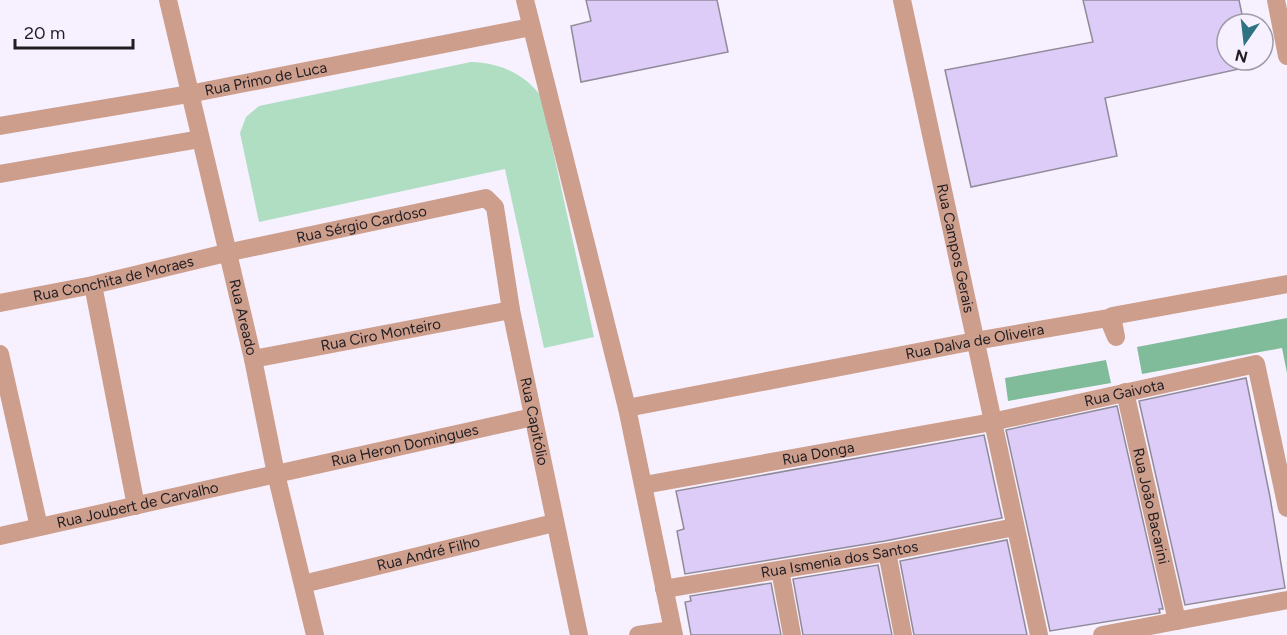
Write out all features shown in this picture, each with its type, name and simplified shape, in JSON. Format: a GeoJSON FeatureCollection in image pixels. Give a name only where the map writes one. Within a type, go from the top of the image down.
{"type":"FeatureCollection","features":[{"type":"Feature","properties":{"kind":"street","name":"Rua Areado"},"geometry":{"type":"LineString","coordinates":[[168,0],[226,253],[253,359],[276,474],[315,635]]}},
{"type":"Feature","properties":{"kind":"street"},"geometry":{"type":"LineString","coordinates":[[525,0],[627,408],[673,632],[638,635]]}},
{"type":"Feature","properties":{"kind":"street","name":"Rua Campos Gerais"},"geometry":{"type":"LineString","coordinates":[[902,0],[1039,635]]}},
{"type":"Feature","properties":{"kind":"street"},"geometry":{"type":"LineString","coordinates":[[1276,0],[1287,57]]}},
{"type":"Feature","properties":{"kind":"street","name":"Rua Primo de Luca"},"geometry":{"type":"LineString","coordinates":[[0,126],[189,94],[531,27]]}},
{"type":"Feature","properties":{"kind":"street"},"geometry":{"type":"LineString","coordinates":[[0,174],[200,138]]}},
{"type":"Feature","properties":{"kind":"street","name":"Rua Sérgio Cardoso"},"geometry":{"type":"LineString","coordinates":[[226,253],[486,198],[495,207]]}},
{"type":"Feature","properties":{"kind":"street","name":"Rua Capitólio"},"geometry":{"type":"LineString","coordinates":[[495,207],[511,310],[579,635]]}},
{"type":"Feature","properties":{"kind":"street","name":"Rua Conchita de Moraes"},"geometry":{"type":"LineString","coordinates":[[0,303],[93,285],[226,253]]}},
{"type":"Feature","properties":{"kind":"street","name":"Rua Dalva de Oliveira"},"geometry":{"type":"LineString","coordinates":[[627,408],[975,341],[1108,318],[1116,337],[1112,316],[1287,284]]}},
{"type":"Feature","properties":{"kind":"street"},"geometry":{"type":"LineString","coordinates":[[93,285],[136,506]]}},
{"type":"Feature","properties":{"kind":"street","name":"Rua Ciro Monteiro"},"geometry":{"type":"LineString","coordinates":[[253,359],[511,310]]}},
{"type":"Feature","properties":{"kind":"street"},"geometry":{"type":"LineString","coordinates":[[0,354],[39,527]]}},
{"type":"Feature","properties":{"kind":"street","name":"Rua Gaivota"},"geometry":{"type":"LineString","coordinates":[[992,422],[1256,364],[1287,508]]}},
{"type":"Feature","properties":{"kind":"street","name":"Rua João Bacarini"},"geometry":{"type":"LineString","coordinates":[[1125,392],[1177,621]]}},
{"type":"Feature","properties":{"kind":"street","name":"Rua Heron Domingues"},"geometry":{"type":"LineString","coordinates":[[276,474],[533,417]]}},
{"type":"Feature","properties":{"kind":"street","name":"Rua Donga"},"geometry":{"type":"LineString","coordinates":[[644,485],[992,422]]}},
{"type":"Feature","properties":{"kind":"street","name":"Rua Joubert de Carvalho"},"geometry":{"type":"LineString","coordinates":[[0,536],[276,474]]}},
{"type":"Feature","properties":{"kind":"street","name":"Rua André Filho"},"geometry":{"type":"LineString","coordinates":[[303,584],[554,524]]}},
{"type":"Feature","properties":{"kind":"street","name":"Rua Ismenia dos Santos"},"geometry":{"type":"LineString","coordinates":[[664,589],[886,552],[1015,527]]}},
{"type":"Feature","properties":{"kind":"street"},"geometry":{"type":"LineString","coordinates":[[886,552],[903,635]]}},
{"type":"Feature","properties":{"kind":"street"},"geometry":{"type":"LineString","coordinates":[[780,570],[792,635]]}},
{"type":"Feature","properties":{"kind":"street"},"geometry":{"type":"LineString","coordinates":[[1102,635],[1287,600]]}},
{"type":"Feature","properties":{"kind":"green space"},"geometry":{"type":"Polygon","coordinates":[[[471,62],[492,64],[519,75],[541,96],[594,337],[544,348],[505,169],[259,222],[240,133],[246,117],[259,106],[471,62]]]}},
{"type":"Feature","properties":{"kind":"green space"},"geometry":{"type":"Polygon","coordinates":[[[1287,318],[1287,373],[1282,348],[1142,374],[1137,347],[1287,318]]]}},
{"type":"Feature","properties":{"kind":"green space"},"geometry":{"type":"Polygon","coordinates":[[[1106,360],[1111,383],[1008,401],[1005,378],[1106,360]]]}},
{"type":"Feature","properties":{"kind":"building"},"geometry":{"type":"Polygon","coordinates":[[[586,0],[717,0],[728,52],[581,82],[571,26],[591,21],[586,0]]]}},
{"type":"Feature","properties":{"kind":"building"},"geometry":{"type":"Polygon","coordinates":[[[1083,0],[1239,0],[1242,12],[1215,12],[1215,72],[1225,72],[1105,98],[1117,156],[971,187],[945,70],[1093,42],[1083,0]]]}},
{"type":"Feature","properties":{"kind":"building"},"geometry":{"type":"Polygon","coordinates":[[[1246,378],[1270,497],[1285,588],[1185,605],[1139,401],[1246,378]]]}},
{"type":"Feature","properties":{"kind":"building"},"geometry":{"type":"Polygon","coordinates":[[[1117,406],[1163,609],[1159,609],[1160,613],[1050,631],[1006,430],[1117,406]]]}},
{"type":"Feature","properties":{"kind":"building"},"geometry":{"type":"Polygon","coordinates":[[[984,435],[1002,518],[885,541],[685,574],[677,531],[684,529],[676,491],[984,435]]]}},
{"type":"Feature","properties":{"kind":"building"},"geometry":{"type":"Polygon","coordinates":[[[1007,540],[1027,635],[914,635],[900,561],[1007,540]]]}},
{"type":"Feature","properties":{"kind":"building"},"geometry":{"type":"Polygon","coordinates":[[[878,565],[892,635],[803,635],[793,579],[878,565]]]}},
{"type":"Feature","properties":{"kind":"building"},"geometry":{"type":"Polygon","coordinates":[[[771,583],[781,635],[691,635],[685,602],[691,601],[690,596],[771,583]]]}}]}
